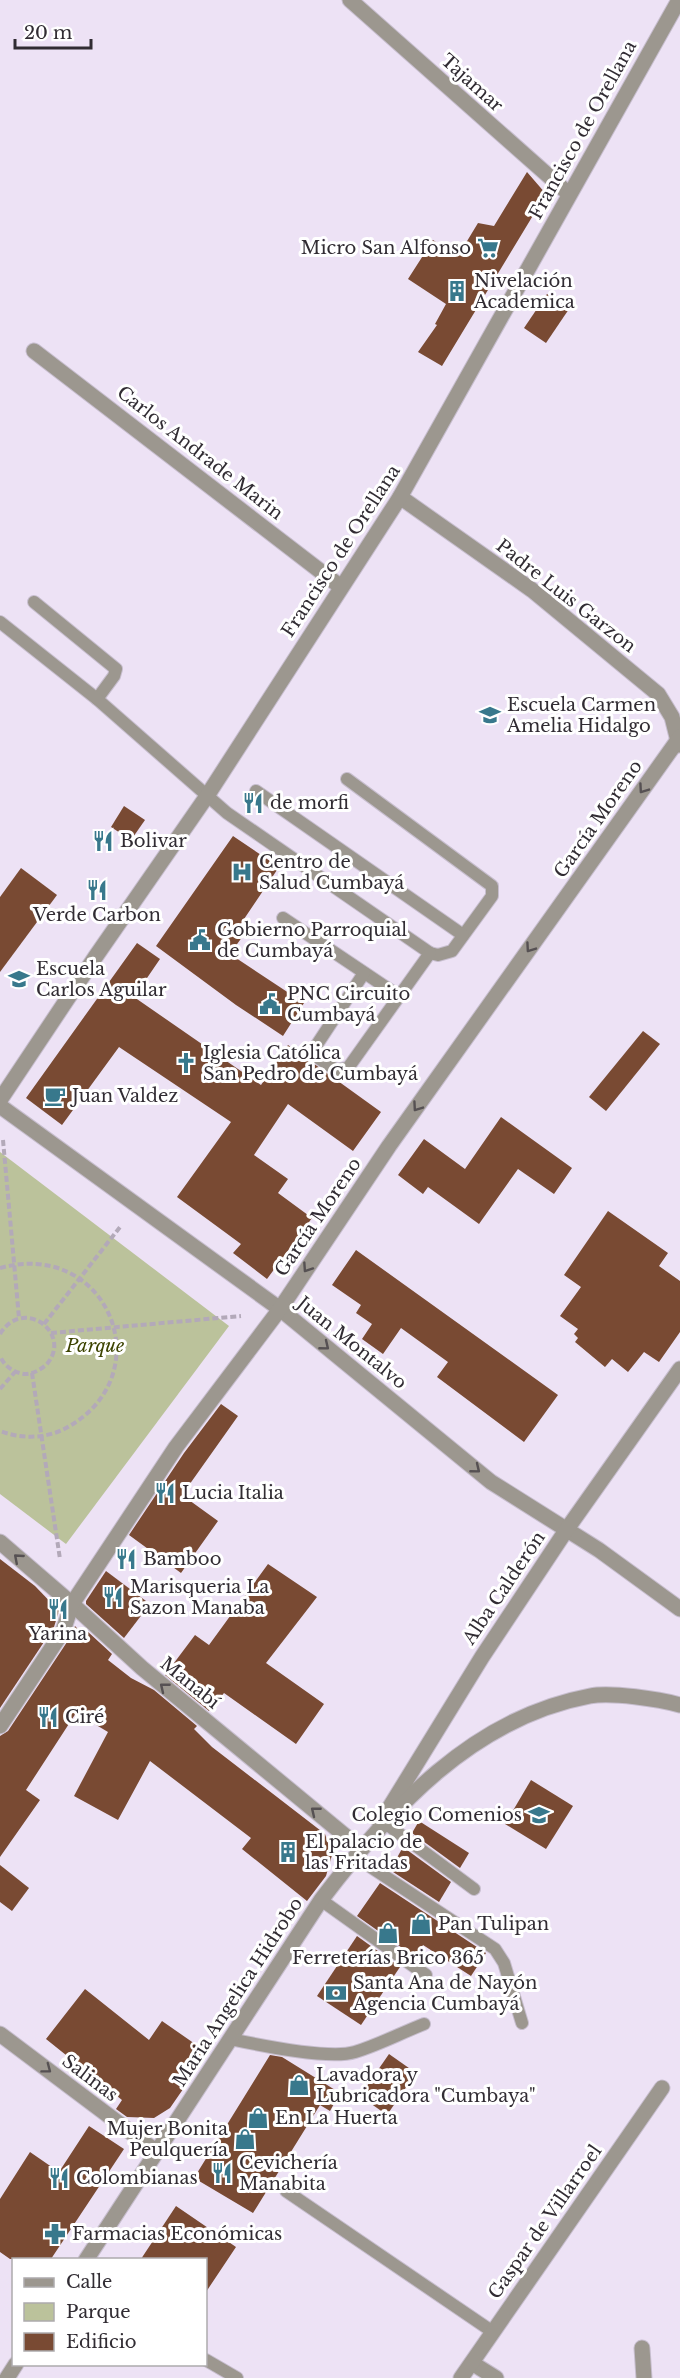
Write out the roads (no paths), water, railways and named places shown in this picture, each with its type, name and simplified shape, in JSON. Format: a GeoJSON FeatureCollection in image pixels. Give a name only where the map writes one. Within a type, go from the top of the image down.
{"type":"FeatureCollection","features":[{"type":"Feature","properties":{"kind":"street","name":"Tajamar"},"geometry":{"type":"LineString","coordinates":[[350,0],[569,194]]}},
{"type":"Feature","properties":{"kind":"street","name":"Francisco de Orellana"},"geometry":{"type":"LineString","coordinates":[[0,1100],[207,796],[400,497],[679,0]]}},
{"type":"Feature","properties":{"kind":"street","name":"Carlos Andrade Marin"},"geometry":{"type":"LineString","coordinates":[[34,351],[341,587]]}},
{"type":"Feature","properties":{"kind":"street","name":"Padre Luis Garzon"},"geometry":{"type":"LineString","coordinates":[[400,497],[532,590],[657,694],[672,717],[679,742]]}},
{"type":"Feature","properties":{"kind":"street","name":"García Moreno"},"geometry":{"type":"LineString","coordinates":[[0,1726],[63,1631],[72,1604],[176,1447],[280,1309],[389,1146],[679,742]]}},
{"type":"Feature","properties":{"kind":"street","name":"Juan Montalvo"},"geometry":{"type":"LineString","coordinates":[[0,1106],[280,1309],[491,1482],[567,1529],[680,1609]]}},
{"type":"Feature","properties":{"kind":"street","name":"Alba Calderón"},"geometry":{"type":"LineString","coordinates":[[372,1836],[482,1656],[567,1529],[680,1369]]}},
{"type":"Feature","properties":{"kind":"street","name":"Manabí"},"geometry":{"type":"LineString","coordinates":[[0,1542],[142,1668],[357,1852]]}},
{"type":"Feature","properties":{"kind":"street","name":"Maria Angelica Hidrobo"},"geometry":{"type":"LineString","coordinates":[[87,2258],[321,1900],[357,1852],[441,1767],[478,1741],[528,1713],[592,1695],[658,1699],[680,1705]]}},
{"type":"Feature","properties":{"kind":"street","name":"Salinas"},"geometry":{"type":"LineString","coordinates":[[0,2034],[157,2152]]}},
{"type":"Feature","properties":{"kind":"street","name":"Gaspar de Villarroel"},"geometry":{"type":"LineString","coordinates":[[461,2378],[662,2088]]}},
{"type":"Feature","properties":{"kind":"street"},"geometry":{"type":"LineString","coordinates":[[642,2348],[644,2378]]}},
{"type":"Feature","properties":{"kind":"street"},"geometry":{"type":"LineString","coordinates":[[472,2363],[496,2378]]}},
{"type":"Feature","properties":{"kind":"lane"},"geometry":{"type":"LineString","coordinates":[[34,602],[116,669],[114,676],[97,699]]}},
{"type":"Feature","properties":{"kind":"lane"},"geometry":{"type":"LineString","coordinates":[[0,622],[97,699],[227,813],[430,953],[438,956],[452,951],[492,896],[492,886],[347,779]]}},
{"type":"Feature","properties":{"kind":"lane"},"geometry":{"type":"LineString","coordinates":[[256,791],[463,935]]}},
{"type":"Feature","properties":{"kind":"lane"},"geometry":{"type":"LineString","coordinates":[[283,918],[399,996]]}},
{"type":"Feature","properties":{"kind":"lane"},"geometry":{"type":"LineString","coordinates":[[364,973],[314,1049],[314,1055],[336,1070],[348,1068],[430,953]]}},
{"type":"Feature","properties":{"kind":"lane"},"geometry":{"type":"LineString","coordinates":[[385,1823],[474,1888]]}},
{"type":"Feature","properties":{"kind":"lane"},"geometry":{"type":"LineString","coordinates":[[357,1852],[495,1949],[504,1963],[522,2023]]}},
{"type":"Feature","properties":{"kind":"lane"},"geometry":{"type":"LineString","coordinates":[[321,1900],[426,1975]]}},
{"type":"Feature","properties":{"kind":"lane"},"geometry":{"type":"LineString","coordinates":[[230,2038],[271,2047],[338,2054],[353,2053],[424,2024]]}},
{"type":"Feature","properties":{"kind":"lane"},"geometry":{"type":"LineString","coordinates":[[286,2191],[493,2332]]}},
{"type":"Feature","properties":{"kind":"lane"},"geometry":{"type":"LineString","coordinates":[[207,2361],[237,2378]]}},
{"type":"Feature","properties":{"kind":"place","name":"Micro San Alfonso"},"geometry":{"type":"Point","coordinates":[488,248]}},
{"type":"Feature","properties":{"kind":"place","name":"Nivelación Academica"},"geometry":{"type":"Point","coordinates":[457,291]}},
{"type":"Feature","properties":{"kind":"place","name":"Escuela Carmen Amelia Hidalgo"},"geometry":{"type":"Point","coordinates":[490,715]}},
{"type":"Feature","properties":{"kind":"place","name":"de morfi"},"geometry":{"type":"Point","coordinates":[253,803]}},
{"type":"Feature","properties":{"kind":"place","name":"Bolivar"},"geometry":{"type":"Point","coordinates":[103,841]}},
{"type":"Feature","properties":{"kind":"place","name":"Centro de Salud Cumbayá"},"geometry":{"type":"Point","coordinates":[242,872]}},
{"type":"Feature","properties":{"kind":"place","name":"Verde Carbon"},"geometry":{"type":"Point","coordinates":[97,890]}},
{"type":"Feature","properties":{"kind":"place","name":"Gobierno Parroquial de Cumbayá"},"geometry":{"type":"Point","coordinates":[200,940]}},
{"type":"Feature","properties":{"kind":"place","name":"Escuela Carlos Aguilar"},"geometry":{"type":"Point","coordinates":[19,979]}},
{"type":"Feature","properties":{"kind":"place","name":"PNC Circuito Cumbayá"},"geometry":{"type":"Point","coordinates":[270,1004]}},
{"type":"Feature","properties":{"kind":"place","name":"Iglesia Católica San Pedro de Cumbayá"},"geometry":{"type":"Point","coordinates":[186,1063]}},
{"type":"Feature","properties":{"kind":"place","name":"Juan Valdez"},"geometry":{"type":"Point","coordinates":[55,1096]}},
{"type":"Feature","properties":{"kind":"place","name":"Lucia Italia"},"geometry":{"type":"Point","coordinates":[165,1493]}},
{"type":"Feature","properties":{"kind":"place","name":"Bamboo"},"geometry":{"type":"Point","coordinates":[126,1559]}},
{"type":"Feature","properties":{"kind":"place","name":"Marisqueria La Sazon Manaba"},"geometry":{"type":"Point","coordinates":[113,1597]}},
{"type":"Feature","properties":{"kind":"place","name":"Yarina"},"geometry":{"type":"Point","coordinates":[58,1609]}},
{"type":"Feature","properties":{"kind":"place","name":"Ciré"},"geometry":{"type":"Point","coordinates":[48,1717]}},
{"type":"Feature","properties":{"kind":"place","name":"Colegio Comenios"},"geometry":{"type":"Point","coordinates":[539,1815]}},
{"type":"Feature","properties":{"kind":"place","name":"El palacio de las Fritadas"},"geometry":{"type":"Point","coordinates":[288,1852]}},
{"type":"Feature","properties":{"kind":"place","name":"Pan Tulipan"},"geometry":{"type":"Point","coordinates":[421,1924]}},
{"type":"Feature","properties":{"kind":"place","name":"Ferreterías Brico 365"},"geometry":{"type":"Point","coordinates":[388,1933]}},
{"type":"Feature","properties":{"kind":"place","name":"Santa Ana de Nayón Agencia Cumbayá"},"geometry":{"type":"Point","coordinates":[336,1993]}},
{"type":"Feature","properties":{"kind":"place","name":"Lavadora y Lubricadora \"Cumbaya\""},"geometry":{"type":"Point","coordinates":[299,2085]}},
{"type":"Feature","properties":{"kind":"place","name":"En La Huerta"},"geometry":{"type":"Point","coordinates":[258,2118]}},
{"type":"Feature","properties":{"kind":"place","name":"Mujer Bonita Peulquería"},"geometry":{"type":"Point","coordinates":[245,2139]}},
{"type":"Feature","properties":{"kind":"place","name":"Cevichería Manabita"},"geometry":{"type":"Point","coordinates":[222,2173]}},
{"type":"Feature","properties":{"kind":"place","name":"Colombianas"},"geometry":{"type":"Point","coordinates":[59,2178]}},
{"type":"Feature","properties":{"kind":"place","name":"Farmacias Económicas"},"geometry":{"type":"Point","coordinates":[55,2234]}},
{"type":"Feature","properties":{"kind":"park label","name":"Parque"},"geometry":{"type":"Point","coordinates":[95,1346]}}]}
